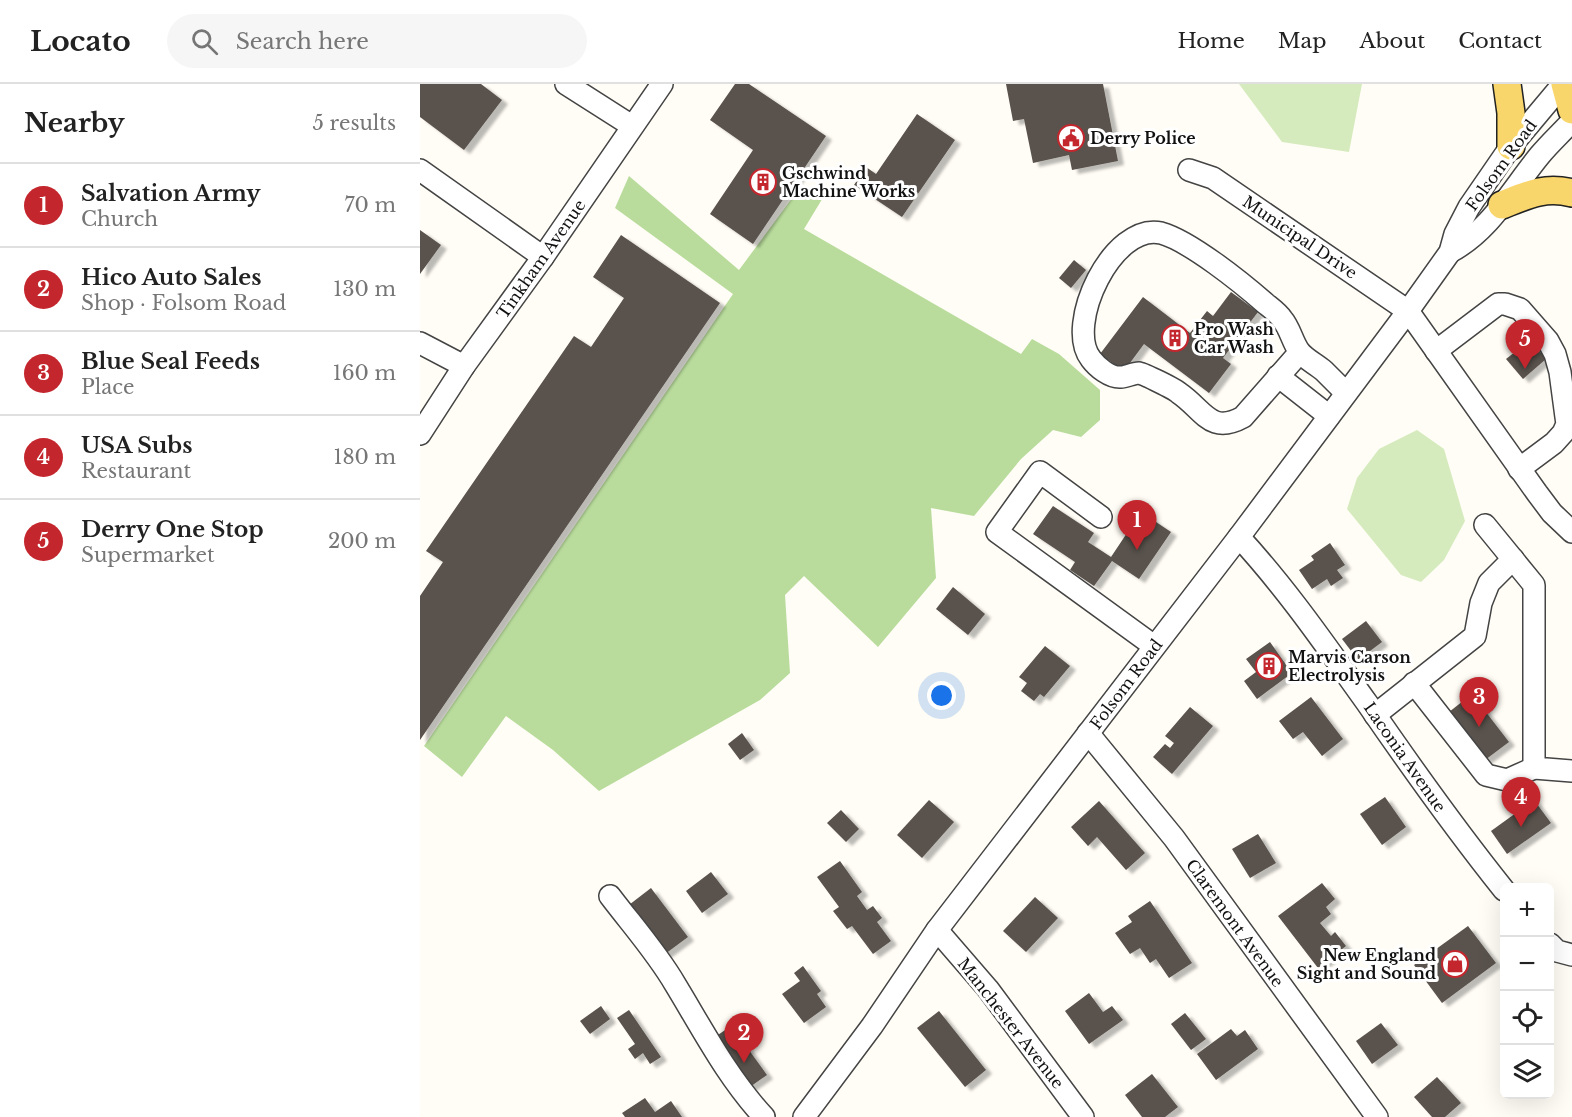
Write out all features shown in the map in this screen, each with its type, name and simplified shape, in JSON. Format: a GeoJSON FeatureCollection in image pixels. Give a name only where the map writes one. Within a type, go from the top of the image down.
{"type":"FeatureCollection","features":[{"type":"Feature","properties":{"kind":"main road"},"geometry":{"type":"LineString","coordinates":[[1508,84],[1512,146]]}},
{"type":"Feature","properties":{"kind":"main road"},"geometry":{"type":"LineString","coordinates":[[1564,84],[1572,110]]}},
{"type":"Feature","properties":{"kind":"main road"},"geometry":{"type":"LineString","coordinates":[[1502,205],[1552,189],[1572,193]]}},
{"type":"Feature","properties":{"kind":"street"},"geometry":{"type":"LineString","coordinates":[[566,84],[633,126]]}},
{"type":"Feature","properties":{"kind":"street","name":"Tinkham Avenue"},"geometry":{"type":"LineString","coordinates":[[423,424],[543,257],[662,84]]}},
{"type":"Feature","properties":{"kind":"street","name":"Folsom Road"},"geometry":{"type":"LineString","coordinates":[[804,1117],[872,1026],[937,930],[1239,537],[1408,311],[1450,252],[1455,234],[1469,207],[1512,146],[1564,84]]}},
{"type":"Feature","properties":{"kind":"street","name":"Folsom Road"},"geometry":{"type":"LineString","coordinates":[[1450,252],[1468,243],[1502,205],[1541,154],[1572,121]]}},
{"type":"Feature","properties":{"kind":"street"},"geometry":{"type":"LineString","coordinates":[[420,170],[543,257]]}},
{"type":"Feature","properties":{"kind":"street","name":"Municipal Drive"},"geometry":{"type":"LineString","coordinates":[[1189,170],[1213,178],[1408,311]]}},
{"type":"Feature","properties":{"kind":"street"},"geometry":{"type":"LineString","coordinates":[[1300,352],[1243,417],[1231,424],[1216,424],[1178,392],[1138,373],[1119,378],[1100,369],[1089,357],[1083,344],[1083,333],[1091,294],[1113,255],[1127,242],[1146,232],[1161,233],[1202,255],[1246,286],[1282,319],[1300,352],[1323,370],[1346,393]]}},
{"type":"Feature","properties":{"kind":"street"},"geometry":{"type":"LineString","coordinates":[[1436,351],[1498,304],[1520,309],[1548,341],[1555,354],[1560,372],[1567,424],[1554,443],[1520,469]]}},
{"type":"Feature","properties":{"kind":"street"},"geometry":{"type":"LineString","coordinates":[[1408,311],[1520,469],[1562,510],[1572,532]]}},
{"type":"Feature","properties":{"kind":"street"},"geometry":{"type":"LineString","coordinates":[[420,343],[464,366]]}},
{"type":"Feature","properties":{"kind":"street"},"geometry":{"type":"LineString","coordinates":[[1278,376],[1329,416]]}},
{"type":"Feature","properties":{"kind":"street"},"geometry":{"type":"LineString","coordinates":[[1101,517],[1040,472],[997,532],[1154,646]]}},
{"type":"Feature","properties":{"kind":"street"},"geometry":{"type":"LineString","coordinates":[[1485,525],[1534,585],[1534,768]]}},
{"type":"Feature","properties":{"kind":"street","name":"Laconia Avenue"},"geometry":{"type":"LineString","coordinates":[[1239,537],[1297,605],[1446,816],[1500,886]]}},
{"type":"Feature","properties":{"kind":"street"},"geometry":{"type":"LineString","coordinates":[[1375,715],[1475,636],[1481,603],[1489,584],[1513,559]]}},
{"type":"Feature","properties":{"kind":"street"},"geometry":{"type":"LineString","coordinates":[[1414,683],[1486,775],[1508,780],[1534,768],[1572,771]]}},
{"type":"Feature","properties":{"kind":"street","name":"Claremont Avenue"},"geometry":{"type":"LineString","coordinates":[[1088,733],[1135,789],[1200,874],[1377,1117]]}},
{"type":"Feature","properties":{"kind":"street"},"geometry":{"type":"LineString","coordinates":[[610,896],[675,984],[711,1047],[734,1081],[764,1117]]}},
{"type":"Feature","properties":{"kind":"street","name":"Manchester Avenue"},"geometry":{"type":"LineString","coordinates":[[937,930],[988,989],[1083,1117]]}},
{"type":"Feature","properties":{"kind":"street"},"geometry":{"type":"LineString","coordinates":[[1554,948],[1572,955]]}},
{"type":"Feature","properties":{"kind":"green space"},"geometry":{"type":"Polygon","coordinates":[[[1239,84],[1362,84],[1349,152],[1282,142],[1239,84]]]}},
{"type":"Feature","properties":{"kind":"green space"},"geometry":{"type":"Polygon","coordinates":[[[629,176],[739,270],[801,186],[827,191],[804,229],[1021,354],[1032,339],[1059,354],[1100,390],[1100,420],[1081,437],[1053,430],[1021,459],[974,516],[931,508],[936,578],[878,647],[804,576],[785,595],[790,673],[760,700],[599,791],[553,750],[506,716],[462,777],[424,746],[733,294],[615,208],[629,176]]]}},
{"type":"Feature","properties":{"kind":"green space"},"geometry":{"type":"Polygon","coordinates":[[[1417,430],[1444,449],[1465,521],[1444,560],[1421,582],[1401,575],[1347,509],[1357,478],[1379,449],[1417,430]]]}},
{"type":"Feature","properties":{"kind":"building"},"geometry":{"type":"Polygon","coordinates":[[[420,84],[481,84],[502,100],[464,150],[420,117],[420,84]]]}},
{"type":"Feature","properties":{"kind":"building","name":"Gschwind Machine Works"},"geometry":{"type":"Polygon","coordinates":[[[735,84],[749,84],[826,136],[753,244],[710,214],[753,150],[710,120],[735,84]]]}},
{"type":"Feature","properties":{"kind":"building","name":"Derry Police"},"geometry":{"type":"Polygon","coordinates":[[[1006,84],[1103,84],[1118,161],[1072,170],[1069,155],[1033,163],[1024,119],[1013,121],[1006,84]]]}},
{"type":"Feature","properties":{"kind":"building"},"geometry":{"type":"Polygon","coordinates":[[[917,114],[955,140],[902,217],[854,185],[866,167],[876,174],[917,114]]]}},
{"type":"Feature","properties":{"kind":"building"},"geometry":{"type":"Polygon","coordinates":[[[420,230],[441,245],[420,274],[420,230]]]}},
{"type":"Feature","properties":{"kind":"building"},"geometry":{"type":"Polygon","coordinates":[[[621,235],[720,303],[420,740],[420,596],[443,562],[426,551],[574,336],[591,347],[624,298],[593,277],[621,235]]]}},
{"type":"Feature","properties":{"kind":"building"},"geometry":{"type":"Polygon","coordinates":[[[1074,260],[1086,270],[1071,288],[1059,278],[1074,260]]]}},
{"type":"Feature","properties":{"kind":"building","name":"Pro Wash Car Wash"},"geometry":{"type":"Polygon","coordinates":[[[1231,292],[1258,312],[1223,358],[1231,364],[1209,393],[1144,344],[1124,371],[1100,354],[1143,297],[1190,333],[1207,311],[1213,316],[1231,292]]]}},
{"type":"Feature","properties":{"kind":"building"},"geometry":{"type":"Polygon","coordinates":[[[1530,340],[1546,359],[1523,379],[1506,359],[1530,340]]]}},
{"type":"Feature","properties":{"kind":"building"},"geometry":{"type":"Polygon","coordinates":[[[1053,506],[1094,533],[1088,542],[1111,557],[1141,512],[1171,532],[1139,579],[1112,561],[1094,586],[1070,570],[1075,562],[1033,534],[1053,506]]]}},
{"type":"Feature","properties":{"kind":"building"},"geometry":{"type":"Polygon","coordinates":[[[1330,543],[1345,565],[1337,570],[1343,578],[1331,586],[1327,579],[1312,589],[1299,570],[1314,560],[1311,556],[1330,543]]]}},
{"type":"Feature","properties":{"kind":"building"},"geometry":{"type":"Polygon","coordinates":[[[953,587],[985,614],[968,635],[936,609],[953,587]]]}},
{"type":"Feature","properties":{"kind":"building"},"geometry":{"type":"Polygon","coordinates":[[[1366,621],[1382,642],[1358,660],[1342,639],[1366,621]]]}},
{"type":"Feature","properties":{"kind":"building","name":"Marvis Carson Electrolysis"},"geometry":{"type":"Polygon","coordinates":[[[1270,642],[1292,673],[1257,699],[1244,681],[1256,672],[1246,659],[1270,642]]]}},
{"type":"Feature","properties":{"kind":"building"},"geometry":{"type":"Polygon","coordinates":[[[1045,646],[1070,666],[1044,697],[1040,694],[1034,701],[1021,691],[1027,683],[1019,677],[1045,646]]]}},
{"type":"Feature","properties":{"kind":"building"},"geometry":{"type":"Polygon","coordinates":[[[1472,694],[1509,742],[1485,760],[1449,712],[1472,694]]]}},
{"type":"Feature","properties":{"kind":"building"},"geometry":{"type":"Polygon","coordinates":[[[1311,697],[1343,739],[1322,756],[1303,732],[1293,739],[1279,721],[1311,697]]]}},
{"type":"Feature","properties":{"kind":"building"},"geometry":{"type":"Polygon","coordinates":[[[1190,707],[1213,726],[1172,774],[1153,757],[1165,744],[1170,748],[1174,743],[1165,736],[1190,707]]]}},
{"type":"Feature","properties":{"kind":"building"},"geometry":{"type":"Polygon","coordinates":[[[742,733],[754,750],[740,760],[728,744],[742,733]]]}},
{"type":"Feature","properties":{"kind":"building"},"geometry":{"type":"Polygon","coordinates":[[[1385,797],[1406,827],[1382,845],[1360,814],[1385,797]]]}},
{"type":"Feature","properties":{"kind":"building"},"geometry":{"type":"Polygon","coordinates":[[[929,800],[954,822],[922,858],[897,835],[929,800]]]}},
{"type":"Feature","properties":{"kind":"building"},"geometry":{"type":"Polygon","coordinates":[[[1534,800],[1551,823],[1507,854],[1491,831],[1534,800]]]}},
{"type":"Feature","properties":{"kind":"building"},"geometry":{"type":"Polygon","coordinates":[[[1099,801],[1145,853],[1126,870],[1097,837],[1088,846],[1071,827],[1099,801]]]}},
{"type":"Feature","properties":{"kind":"building"},"geometry":{"type":"Polygon","coordinates":[[[841,810],[859,829],[846,842],[827,823],[841,810]]]}},
{"type":"Feature","properties":{"kind":"building"},"geometry":{"type":"Polygon","coordinates":[[[1258,834],[1276,863],[1250,878],[1232,849],[1258,834]]]}},
{"type":"Feature","properties":{"kind":"building"},"geometry":{"type":"Polygon","coordinates":[[[840,861],[862,892],[857,896],[867,910],[873,906],[882,918],[877,922],[891,941],[873,954],[852,926],[847,929],[833,911],[839,907],[817,877],[840,861]]]}},
{"type":"Feature","properties":{"kind":"building"},"geometry":{"type":"Polygon","coordinates":[[[711,872],[728,894],[702,913],[686,891],[711,872]]]}},
{"type":"Feature","properties":{"kind":"building"},"geometry":{"type":"Polygon","coordinates":[[[1322,883],[1335,899],[1326,907],[1331,914],[1320,923],[1331,936],[1335,932],[1346,946],[1318,968],[1278,916],[1322,883]]]}},
{"type":"Feature","properties":{"kind":"building"},"geometry":{"type":"Polygon","coordinates":[[[651,888],[688,937],[661,957],[625,908],[651,888]]]}},
{"type":"Feature","properties":{"kind":"building"},"geometry":{"type":"Polygon","coordinates":[[[1035,897],[1058,918],[1026,952],[1003,931],[1035,897]]]}},
{"type":"Feature","properties":{"kind":"building"},"geometry":{"type":"Polygon","coordinates":[[[1150,901],[1192,963],[1169,978],[1156,959],[1150,963],[1140,948],[1130,954],[1115,933],[1132,922],[1128,916],[1150,901]]]}},
{"type":"Feature","properties":{"kind":"building","name":"New England Sight and Sound"},"geometry":{"type":"Polygon","coordinates":[[[1468,926],[1496,963],[1442,1003],[1414,965],[1468,926]]]}},
{"type":"Feature","properties":{"kind":"building"},"geometry":{"type":"Polygon","coordinates":[[[803,966],[821,991],[817,994],[826,1007],[804,1023],[782,994],[800,981],[794,973],[803,966]]]}},
{"type":"Feature","properties":{"kind":"building"},"geometry":{"type":"Polygon","coordinates":[[[1089,993],[1103,1012],[1112,1006],[1123,1020],[1089,1044],[1065,1011],[1089,993]]]}},
{"type":"Feature","properties":{"kind":"building"},"geometry":{"type":"Polygon","coordinates":[[[601,1006],[610,1019],[590,1034],[580,1021],[601,1006]]]}},
{"type":"Feature","properties":{"kind":"building"},"geometry":{"type":"Polygon","coordinates":[[[629,1010],[661,1057],[650,1064],[643,1053],[635,1059],[628,1049],[635,1044],[617,1018],[629,1010]]]}},
{"type":"Feature","properties":{"kind":"building"},"geometry":{"type":"Polygon","coordinates":[[[939,1011],[986,1070],[965,1087],[917,1028],[939,1011]]]}},
{"type":"Feature","properties":{"kind":"building"},"geometry":{"type":"Polygon","coordinates":[[[1185,1013],[1206,1039],[1191,1050],[1171,1024],[1185,1013]]]}},
{"type":"Feature","properties":{"kind":"building"},"geometry":{"type":"Polygon","coordinates":[[[1381,1023],[1398,1045],[1372,1064],[1356,1041],[1381,1023]]]}},
{"type":"Feature","properties":{"kind":"building"},"geometry":{"type":"Polygon","coordinates":[[[731,1026],[739,1038],[732,1043],[738,1052],[746,1046],[767,1075],[747,1089],[712,1039],[731,1026]]]}},
{"type":"Feature","properties":{"kind":"building"},"geometry":{"type":"Polygon","coordinates":[[[1231,1029],[1237,1036],[1245,1030],[1258,1049],[1216,1080],[1197,1054],[1231,1029]]]}},
{"type":"Feature","properties":{"kind":"building"},"geometry":{"type":"Polygon","coordinates":[[[1152,1074],[1178,1107],[1165,1117],[1142,1117],[1125,1095],[1152,1074]]]}},
{"type":"Feature","properties":{"kind":"building"},"geometry":{"type":"Polygon","coordinates":[[[1437,1077],[1461,1103],[1445,1117],[1432,1117],[1414,1097],[1437,1077]]]}},
{"type":"Feature","properties":{"kind":"building"},"geometry":{"type":"Polygon","coordinates":[[[645,1098],[655,1112],[671,1101],[682,1117],[625,1117],[622,1113],[645,1098]]]}},
{"type":"Feature","properties":{"kind":"place","name":"Derry Police"},"geometry":{"type":"Point","coordinates":[1071,138]}},
{"type":"Feature","properties":{"kind":"place","name":"Gschwind Machine Works"},"geometry":{"type":"Point","coordinates":[763,182]}},
{"type":"Feature","properties":{"kind":"place","name":"Pro Wash Car Wash"},"geometry":{"type":"Point","coordinates":[1175,338]}},
{"type":"Feature","properties":{"kind":"place","name":"Derry One Stop"},"geometry":{"type":"Point","coordinates":[1525,369]}},
{"type":"Feature","properties":{"kind":"place","name":"Salvation Army"},"geometry":{"type":"Point","coordinates":[1137,550]}},
{"type":"Feature","properties":{"kind":"place","name":"Marvis Carson Electrolysis"},"geometry":{"type":"Point","coordinates":[1269,666]}},
{"type":"Feature","properties":{"kind":"place","name":"Blue Seal Feeds"},"geometry":{"type":"Point","coordinates":[1479,727]}},
{"type":"Feature","properties":{"kind":"place","name":"USA Subs"},"geometry":{"type":"Point","coordinates":[1521,827]}},
{"type":"Feature","properties":{"kind":"place","name":"New England Sight and Sound"},"geometry":{"type":"Point","coordinates":[1455,964]}},
{"type":"Feature","properties":{"kind":"place","name":"Hico Auto Sales"},"geometry":{"type":"Point","coordinates":[744,1063]}}]}
